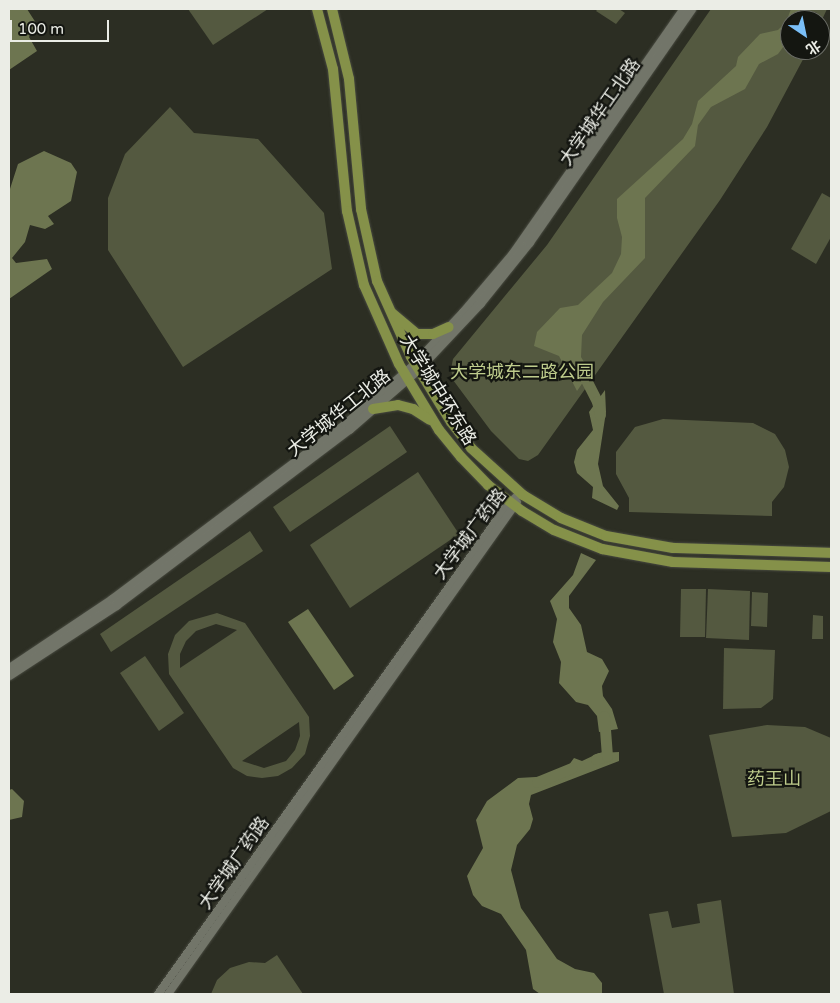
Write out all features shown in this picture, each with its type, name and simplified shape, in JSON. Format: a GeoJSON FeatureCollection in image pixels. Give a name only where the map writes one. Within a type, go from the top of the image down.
{"type":"FeatureCollection","features":[{"type":"Feature","properties":{"kind":"main road","name":"大学城中环东路"},"geometry":{"type":"LineString","coordinates":[[317,9],[335,82],[354,248],[377,320],[406,376],[436,424],[469,466],[512,504],[575,540],[632,556],[673,562],[831,567]]}},
{"type":"Feature","properties":{"kind":"main road","name":"大学城中环东路"},"geometry":{"type":"LineString","coordinates":[[332,9],[350,86],[363,224],[386,306],[416,366],[471,448],[520,493],[580,527],[635,543],[679,549],[831,553]]}},
{"type":"Feature","properties":{"kind":"main road","name":"大学城华工北路"},"geometry":{"type":"LineString","coordinates":[[416,366],[524,238],[683,9]]}},
{"type":"Feature","properties":{"kind":"main road","name":"大学城华工北路"},"geometry":{"type":"LineString","coordinates":[[9,675],[99,617],[373,409],[484,298],[529,242],[691,9]]}},
{"type":"Feature","properties":{"kind":"main road"},"geometry":{"type":"LineString","coordinates":[[386,306],[405,326],[417,334],[433,334],[449,327]]}},
{"type":"Feature","properties":{"kind":"main road","name":"大学城华工北路"},"geometry":{"type":"LineString","coordinates":[[9,668],[112,599],[406,376]]}},
{"type":"Feature","properties":{"kind":"main road"},"geometry":{"type":"LineString","coordinates":[[373,409],[392,404],[406,406],[436,424]]}},
{"type":"Feature","properties":{"kind":"street","name":"大学城广药路"},"geometry":{"type":"LineString","coordinates":[[158,994],[520,493]]}},
{"type":"Feature","properties":{"kind":"street","name":"大学城广药路"},"geometry":{"type":"LineString","coordinates":[[168,994],[512,504]]}},
{"type":"Feature","properties":{"kind":"green space"},"geometry":{"type":"Polygon","coordinates":[[[188,9],[268,9],[213,45],[188,9]]]}},
{"type":"Feature","properties":{"kind":"green space"},"geometry":{"type":"Polygon","coordinates":[[[598,9],[619,9],[625,13],[616,24],[596,11],[598,9]]]}},
{"type":"Feature","properties":{"kind":"green space","name":"大学城东二路公园"},"geometry":{"type":"Polygon","coordinates":[[[711,9],[827,9],[780,10],[780,60],[803,60],[767,127],[720,200],[538,455],[528,461],[519,459],[491,431],[453,380],[451,369],[453,359],[547,245],[711,9]]]}},
{"type":"Feature","properties":{"kind":"green space"},"geometry":{"type":"Polygon","coordinates":[[[170,107],[194,133],[258,139],[324,213],[332,269],[183,367],[108,250],[108,198],[125,154],[170,107]]]}},
{"type":"Feature","properties":{"kind":"green space"},"geometry":{"type":"Polygon","coordinates":[[[822,193],[831,198],[831,237],[816,264],[791,249],[822,193]]]}},
{"type":"Feature","properties":{"kind":"green space"},"geometry":{"type":"Polygon","coordinates":[[[663,419],[753,423],[775,434],[785,450],[789,467],[784,487],[772,502],[772,516],[629,512],[629,498],[616,474],[616,452],[635,427],[663,419]]]}},
{"type":"Feature","properties":{"kind":"green space"},"geometry":{"type":"Polygon","coordinates":[[[390,426],[407,452],[290,532],[273,507],[390,426]]]}},
{"type":"Feature","properties":{"kind":"green space"},"geometry":{"type":"Polygon","coordinates":[[[418,472],[459,534],[350,608],[310,545],[418,472]]]}},
{"type":"Feature","properties":{"kind":"green space"},"geometry":{"type":"Polygon","coordinates":[[[250,531],[263,551],[111,652],[100,634],[250,531]]]}},
{"type":"Feature","properties":{"kind":"green space"},"geometry":{"type":"Polygon","coordinates":[[[681,589],[706,589],[705,637],[680,637],[681,589]]]}},
{"type":"Feature","properties":{"kind":"green space"},"geometry":{"type":"Polygon","coordinates":[[[708,589],[750,591],[749,640],[706,638],[708,589]]]}},
{"type":"Feature","properties":{"kind":"green space"},"geometry":{"type":"Polygon","coordinates":[[[752,592],[768,593],[767,627],[751,626],[752,592]]]}},
{"type":"Feature","properties":{"kind":"green space"},"geometry":{"type":"Polygon","coordinates":[[[217,613],[245,623],[309,717],[310,736],[305,754],[292,768],[278,776],[262,778],[247,776],[233,768],[169,674],[168,654],[175,635],[189,621],[217,613]],[[216,624],[196,631],[186,641],[180,654],[180,668],[237,630],[216,624]],[[299,722],[242,761],[264,768],[286,761],[295,750],[300,736],[299,722]]]}},
{"type":"Feature","properties":{"kind":"green space"},"geometry":{"type":"Polygon","coordinates":[[[813,615],[823,616],[823,639],[812,639],[813,615]]]}},
{"type":"Feature","properties":{"kind":"green space"},"geometry":{"type":"Polygon","coordinates":[[[724,648],[775,650],[773,699],[761,708],[723,709],[724,648]]]}},
{"type":"Feature","properties":{"kind":"green space"},"geometry":{"type":"Polygon","coordinates":[[[145,656],[184,713],[159,731],[120,673],[145,656]]]}},
{"type":"Feature","properties":{"kind":"green space","name":"药王山"},"geometry":{"type":"Polygon","coordinates":[[[767,725],[805,727],[831,738],[831,811],[786,833],[732,837],[709,735],[767,725]]]}},
{"type":"Feature","properties":{"kind":"green space"},"geometry":{"type":"Polygon","coordinates":[[[721,900],[734,994],[664,994],[649,914],[668,911],[672,928],[700,923],[697,904],[721,900]]]}},
{"type":"Feature","properties":{"kind":"green space"},"geometry":{"type":"Polygon","coordinates":[[[277,955],[303,994],[211,994],[217,980],[230,968],[249,962],[265,963],[277,955]]]}},
{"type":"Feature","properties":{"kind":"shaded area"},"geometry":{"type":"Polygon","coordinates":[[[9,9],[27,9],[36,23],[29,37],[37,51],[9,70],[9,9]]]}},
{"type":"Feature","properties":{"kind":"shaded area"},"geometry":{"type":"Polygon","coordinates":[[[780,28],[780,51],[778,54],[759,64],[745,89],[711,107],[698,125],[695,146],[645,198],[645,258],[603,302],[582,335],[581,357],[590,372],[577,391],[559,356],[534,346],[537,332],[560,308],[578,305],[612,273],[621,254],[622,237],[617,218],[617,199],[683,139],[692,124],[698,101],[736,66],[738,57],[760,34],[780,28]]]}},
{"type":"Feature","properties":{"kind":"shaded area"},"geometry":{"type":"Polygon","coordinates":[[[44,151],[71,163],[77,172],[71,201],[48,216],[54,224],[45,229],[30,225],[25,242],[12,258],[16,263],[47,259],[52,269],[9,299],[9,192],[18,164],[44,151]]]}},
{"type":"Feature","properties":{"kind":"shaded area"},"geometry":{"type":"Polygon","coordinates":[[[605,390],[606,412],[598,464],[603,486],[619,506],[617,510],[592,498],[593,487],[577,473],[574,462],[577,450],[593,430],[589,412],[605,390]]]}},
{"type":"Feature","properties":{"kind":"shaded area"},"geometry":{"type":"Polygon","coordinates":[[[581,553],[596,560],[569,596],[569,608],[581,625],[587,652],[602,659],[609,671],[602,686],[603,696],[612,709],[618,729],[599,732],[597,716],[588,705],[576,702],[559,683],[561,662],[553,642],[557,619],[550,601],[573,575],[581,553]]]}},
{"type":"Feature","properties":{"kind":"shaded area"},"geometry":{"type":"Polygon","coordinates":[[[308,609],[354,676],[334,690],[288,622],[308,609]]]}},
{"type":"Feature","properties":{"kind":"shaded area"},"geometry":{"type":"Polygon","coordinates":[[[619,752],[619,761],[531,795],[529,804],[533,819],[530,829],[517,845],[511,870],[521,908],[557,959],[575,969],[594,973],[602,983],[602,994],[540,994],[533,989],[526,950],[501,914],[482,906],[473,895],[467,876],[483,848],[476,820],[487,801],[518,778],[553,776],[566,769],[574,758],[582,761],[599,753],[619,752]]]}},
{"type":"Feature","properties":{"kind":"shaded area"},"geometry":{"type":"Polygon","coordinates":[[[12,789],[24,801],[22,817],[9,820],[9,790],[12,789]]]}},
{"type":"Feature","properties":{"kind":"waterway"},"geometry":{"type":"LineString","coordinates":[[579,366],[597,401],[600,415]]}},
{"type":"Feature","properties":{"kind":"waterway"},"geometry":{"type":"LineString","coordinates":[[596,759],[607,756],[604,716]]}},
{"type":"Feature","properties":{"kind":"waterway"},"geometry":{"type":"LineString","coordinates":[[537,782],[571,768]]}}]}
